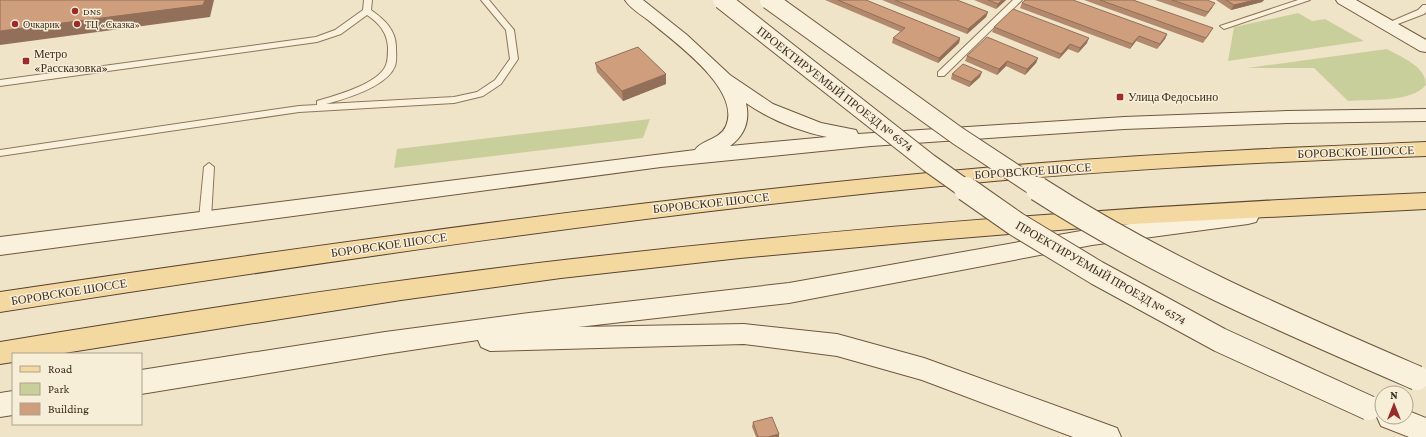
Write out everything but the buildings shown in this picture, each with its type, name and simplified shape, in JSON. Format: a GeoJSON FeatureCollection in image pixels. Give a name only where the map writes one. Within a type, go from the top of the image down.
{"type":"FeatureCollection","features":[{"type":"Feature","properties":{"kind":"main road"},"geometry":{"type":"LineString","coordinates":[[633,0],[681,39],[724,79],[766,108],[816,128],[871,139]]}},
{"type":"Feature","properties":{"kind":"main road","name":"ПРОЕКТИРУЕМЫЙ ПРОЕЗД № 6574"},"geometry":{"type":"LineString","coordinates":[[722,0],[929,163],[1016,224],[1097,273],[1220,340],[1374,410]]}},
{"type":"Feature","properties":{"kind":"main road"},"geometry":{"type":"LineString","coordinates":[[769,0],[982,151],[1073,210],[1149,255],[1271,316],[1422,380]]}},
{"type":"Feature","properties":{"kind":"main road"},"geometry":{"type":"LineString","coordinates":[[1344,0],[1426,47]]}},
{"type":"Feature","properties":{"kind":"main road"},"geometry":{"type":"LineString","coordinates":[[1394,29],[1426,53]]}},
{"type":"Feature","properties":{"kind":"main road"},"geometry":{"type":"LineString","coordinates":[[693,157],[719,146],[731,135],[739,120],[736,101],[724,79]]}},
{"type":"Feature","properties":{"kind":"main road"},"geometry":{"type":"LineString","coordinates":[[1373,116],[1426,105]]}},
{"type":"Feature","properties":{"kind":"main road"},"geometry":{"type":"LineString","coordinates":[[0,246],[693,157],[871,139],[1116,123],[1426,115]]}},
{"type":"Feature","properties":{"kind":"main road","name":"БОРОВСКОЕ ШОССЕ"},"geometry":{"type":"LineString","coordinates":[[0,302],[466,234],[645,210],[848,187],[1065,168],[1308,154],[1426,149]]}},
{"type":"Feature","properties":{"kind":"main road"},"geometry":{"type":"LineString","coordinates":[[0,352],[310,303],[642,260],[963,229],[1367,203],[1426,201]]}},
{"type":"Feature","properties":{"kind":"main road"},"geometry":{"type":"LineString","coordinates":[[142,382],[385,343],[529,323],[789,293],[1092,237],[1182,224],[1367,203]]}},
{"type":"Feature","properties":{"kind":"main road"},"geometry":{"type":"LineString","coordinates":[[385,343],[744,334],[837,345],[924,369],[1107,437]]}},
{"type":"Feature","properties":{"kind":"main road"},"geometry":{"type":"LineString","coordinates":[[0,405],[12,403]]}},
{"type":"Feature","properties":{"kind":"main road","name":"ПРОЕКТИРУЕМЫЙ ПРОЕЗД № 6574"},"geometry":{"type":"LineString","coordinates":[[1411,425],[1426,431]]}},
{"type":"Feature","properties":{"kind":"lane"},"geometry":{"type":"LineString","coordinates":[[0,83],[317,39],[338,32],[367,11],[368,0]]}},
{"type":"Feature","properties":{"kind":"lane"},"geometry":{"type":"LineString","coordinates":[[0,153],[299,109],[454,100],[480,94],[498,82],[514,59],[510,30],[484,0]]}},
{"type":"Feature","properties":{"kind":"lane"},"geometry":{"type":"LineString","coordinates":[[941,74],[1018,0]]}},
{"type":"Feature","properties":{"kind":"lane"},"geometry":{"type":"LineString","coordinates":[[1224,26],[1306,0]]}},
{"type":"Feature","properties":{"kind":"lane"},"geometry":{"type":"LineString","coordinates":[[1394,29],[1426,7]]}},
{"type":"Feature","properties":{"kind":"lane"},"geometry":{"type":"LineString","coordinates":[[299,109],[348,95],[378,79],[390,68],[392,43],[388,29],[379,18],[367,11]]}},
{"type":"Feature","properties":{"kind":"lane"},"geometry":{"type":"LineString","coordinates":[[205,219],[209,167]]}},
{"type":"Feature","properties":{"kind":"green space"},"geometry":{"type":"Polygon","coordinates":[[[1298,13],[1312,21],[1325,19],[1364,41],[1228,61],[1234,27],[1298,13]]]}},
{"type":"Feature","properties":{"kind":"green space"},"geometry":{"type":"Polygon","coordinates":[[[1387,49],[1417,67],[1425,78],[1426,85],[1411,95],[1390,99],[1348,101],[1314,68],[1247,68],[1387,49]]]}},
{"type":"Feature","properties":{"kind":"green space"},"geometry":{"type":"Polygon","coordinates":[[[650,119],[643,138],[394,168],[397,149],[650,119]]]}},
{"type":"Feature","properties":{"kind":"place","name":"DNS"},"geometry":{"type":"Point","coordinates":[75,11]}},
{"type":"Feature","properties":{"kind":"place","name":"Очкарик"},"geometry":{"type":"Point","coordinates":[15,24]}},
{"type":"Feature","properties":{"kind":"place","name":"ТЦ «Сказка»"},"geometry":{"type":"Point","coordinates":[77,24]}},
{"type":"Feature","properties":{"kind":"place","name":"Метро «Рассказовка»"},"geometry":{"type":"Point","coordinates":[26,61]}},
{"type":"Feature","properties":{"kind":"place","name":"Улица Федосьино"},"geometry":{"type":"Point","coordinates":[1120,97]}}]}
